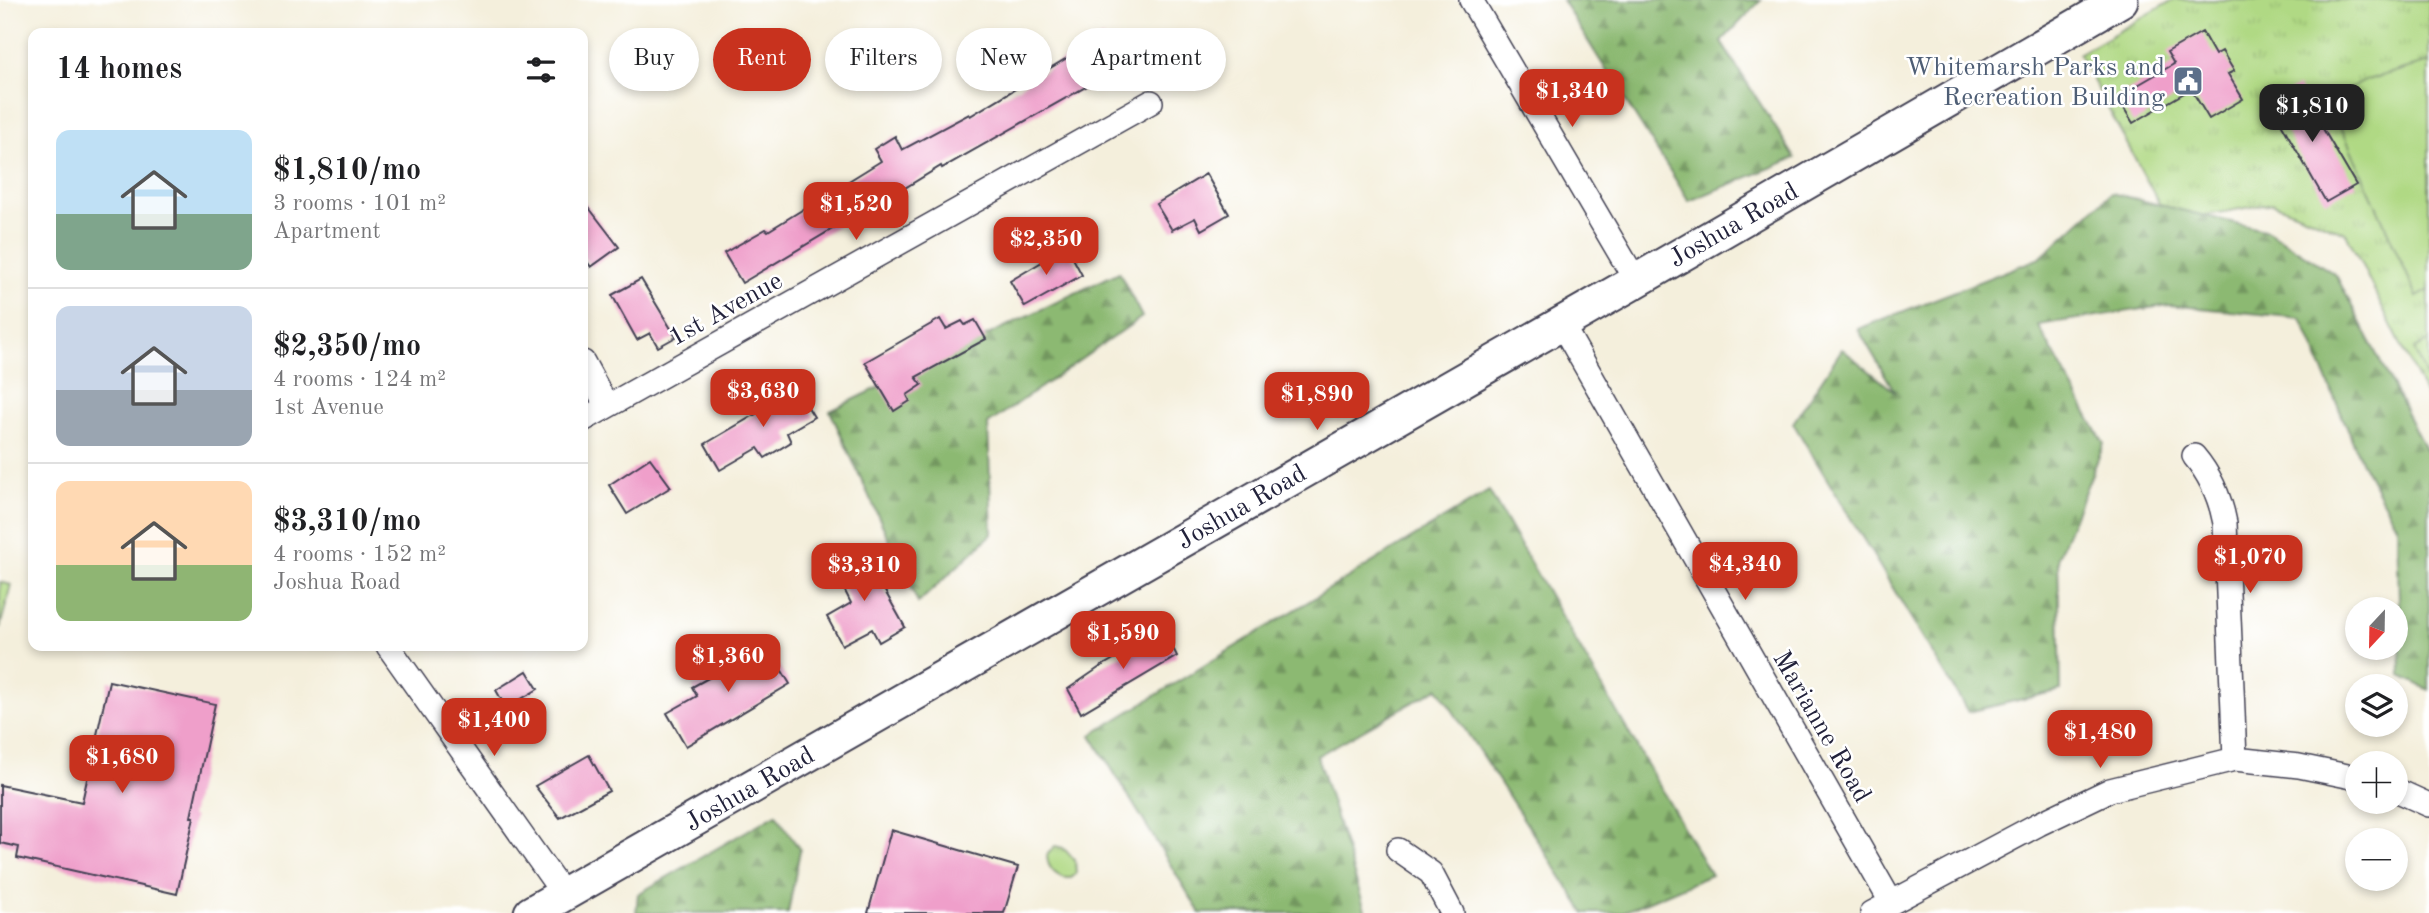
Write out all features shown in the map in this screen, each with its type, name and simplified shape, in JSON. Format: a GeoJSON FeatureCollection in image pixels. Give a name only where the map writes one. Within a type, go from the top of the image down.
{"type":"FeatureCollection","features":[{"type":"Feature","properties":{"kind":"main road","name":"Joshua Road"},"geometry":{"type":"LineString","coordinates":[[531,913],[1636,281],[2108,7]]}},
{"type":"Feature","properties":{"kind":"street"},"geometry":{"type":"LineString","coordinates":[[1471,0],[1636,281]]}},
{"type":"Feature","properties":{"kind":"street","name":"1st Avenue"},"geometry":{"type":"LineString","coordinates":[[588,417],[1151,102]]}},
{"type":"Feature","properties":{"kind":"street","name":"Marianne Road"},"geometry":{"type":"LineString","coordinates":[[1561,323],[1882,907]]}},
{"type":"Feature","properties":{"kind":"street"},"geometry":{"type":"LineString","coordinates":[[588,371],[607,406]]}},
{"type":"Feature","properties":{"kind":"street"},"geometry":{"type":"LineString","coordinates":[[2194,456],[2215,487],[2225,523],[2235,759]]}},
{"type":"Feature","properties":{"kind":"street"},"geometry":{"type":"LineString","coordinates":[[392,651],[564,894]]}},
{"type":"Feature","properties":{"kind":"street"},"geometry":{"type":"LineString","coordinates":[[1882,907],[2039,824],[2110,790],[2235,759],[2299,766],[2345,776]]}},
{"type":"Feature","properties":{"kind":"street"},"geometry":{"type":"LineString","coordinates":[[2408,795],[2429,805]]}},
{"type":"Feature","properties":{"kind":"street"},"geometry":{"type":"LineString","coordinates":[[1398,850],[1431,873],[1452,913]]}},
{"type":"Feature","properties":{"kind":"green space"},"geometry":{"type":"Polygon","coordinates":[[[1562,0],[1761,0],[1721,42],[1795,158],[1689,201],[1562,0]]]}},
{"type":"Feature","properties":{"kind":"green space"},"geometry":{"type":"Polygon","coordinates":[[[2173,0],[2429,0],[2429,402],[2346,233],[2273,203],[2169,222],[2079,54],[2173,0]]]}},
{"type":"Feature","properties":{"kind":"green space"},"geometry":{"type":"Polygon","coordinates":[[[2429,62],[2429,290],[2417,297],[2328,98],[2367,80],[2429,62]]]}},
{"type":"Feature","properties":{"kind":"green space"},"geometry":{"type":"Polygon","coordinates":[[[2111,193],[2268,231],[2336,275],[2429,457],[2429,690],[2408,680],[2408,674],[2401,674],[2401,660],[2408,660],[2408,597],[2399,597],[2397,527],[2361,461],[2301,318],[2169,305],[2038,325],[2104,444],[2058,557],[2061,690],[1968,712],[1793,423],[1842,349],[1895,392],[1858,329],[2040,258],[2111,193]]]}},
{"type":"Feature","properties":{"kind":"green space"},"geometry":{"type":"Polygon","coordinates":[[[1119,272],[1142,317],[988,424],[992,534],[918,603],[830,411],[1119,272]]]}},
{"type":"Feature","properties":{"kind":"green space"},"geometry":{"type":"Polygon","coordinates":[[[2429,341],[2429,383],[2414,349],[2429,341]]]}},
{"type":"Feature","properties":{"kind":"green space"},"geometry":{"type":"Polygon","coordinates":[[[1489,491],[1711,875],[1621,913],[1585,913],[1438,688],[1317,756],[1366,913],[1200,913],[1091,735],[1489,491]]]}},
{"type":"Feature","properties":{"kind":"green space"},"geometry":{"type":"Polygon","coordinates":[[[0,582],[11,585],[0,628],[0,582]]]}},
{"type":"Feature","properties":{"kind":"green space"},"geometry":{"type":"Polygon","coordinates":[[[776,814],[800,850],[788,913],[636,913],[638,894],[776,814]]]}},
{"type":"Feature","properties":{"kind":"green space"},"geometry":{"type":"Polygon","coordinates":[[[1055,846],[1063,848],[1075,860],[1076,874],[1071,878],[1057,875],[1049,864],[1047,855],[1055,846]]]}},
{"type":"Feature","properties":{"kind":"building","name":"Whitemarsh Parks and Recreation Building"},"geometry":{"type":"Polygon","coordinates":[[[2202,32],[2215,55],[2222,51],[2234,71],[2228,74],[2243,99],[2209,119],[2191,89],[2133,123],[2117,97],[2174,64],[2167,52],[2202,32]]]}},
{"type":"Feature","properties":{"kind":"building"},"geometry":{"type":"Polygon","coordinates":[[[1066,59],[1066,91],[1078,91],[942,168],[941,166],[742,283],[724,253],[766,229],[768,231],[881,161],[874,149],[895,136],[902,150],[969,114],[970,116],[1012,91],[1052,91],[1052,67],[1066,59]]]}},
{"type":"Feature","properties":{"kind":"building"},"geometry":{"type":"Polygon","coordinates":[[[2298,86],[2356,185],[2326,202],[2269,102],[2298,86]]]}},
{"type":"Feature","properties":{"kind":"building"},"geometry":{"type":"Polygon","coordinates":[[[1206,174],[1229,214],[1201,230],[1195,218],[1172,230],[1156,204],[1206,174]]]}},
{"type":"Feature","properties":{"kind":"building"},"geometry":{"type":"Polygon","coordinates":[[[588,207],[619,247],[591,267],[588,263],[588,207]]]}},
{"type":"Feature","properties":{"kind":"building"},"geometry":{"type":"Polygon","coordinates":[[[1067,247],[1082,275],[1025,307],[1010,281],[1067,247]]]}},
{"type":"Feature","properties":{"kind":"building"},"geometry":{"type":"Polygon","coordinates":[[[641,279],[676,337],[658,347],[650,333],[637,340],[612,295],[641,279]]]}},
{"type":"Feature","properties":{"kind":"building"},"geometry":{"type":"Polygon","coordinates":[[[940,319],[946,329],[962,321],[965,325],[975,320],[986,339],[916,377],[922,385],[907,395],[910,401],[894,411],[865,362],[940,319]]]}},
{"type":"Feature","properties":{"kind":"building"},"geometry":{"type":"Polygon","coordinates":[[[793,383],[814,417],[787,433],[791,442],[765,458],[758,448],[720,470],[705,444],[766,408],[763,400],[793,383]]]}},
{"type":"Feature","properties":{"kind":"building"},"geometry":{"type":"Polygon","coordinates":[[[650,458],[671,487],[627,514],[609,485],[650,458]]]}},
{"type":"Feature","properties":{"kind":"building"},"geometry":{"type":"Polygon","coordinates":[[[863,552],[905,627],[879,642],[872,629],[842,645],[827,617],[851,603],[833,567],[863,552]]]}},
{"type":"Feature","properties":{"kind":"building"},"geometry":{"type":"Polygon","coordinates":[[[1164,630],[1177,656],[1081,713],[1068,689],[1164,630]]]}},
{"type":"Feature","properties":{"kind":"building"},"geometry":{"type":"Polygon","coordinates":[[[766,645],[790,684],[686,746],[667,713],[697,696],[692,687],[712,676],[708,669],[725,659],[730,667],[766,645]]]}},
{"type":"Feature","properties":{"kind":"building"},"geometry":{"type":"Polygon","coordinates":[[[527,671],[538,689],[506,708],[496,690],[527,671]]]}},
{"type":"Feature","properties":{"kind":"building"},"geometry":{"type":"Polygon","coordinates":[[[109,681],[215,704],[177,894],[17,858],[19,847],[0,843],[0,785],[82,802],[109,681]]]}},
{"type":"Feature","properties":{"kind":"building"},"geometry":{"type":"Polygon","coordinates":[[[589,755],[609,791],[560,818],[535,786],[589,755]]]}},
{"type":"Feature","properties":{"kind":"building"},"geometry":{"type":"Polygon","coordinates":[[[891,830],[1018,867],[1004,913],[868,913],[891,830]]]}},
{"type":"Feature","properties":{"kind":"place","name":"Whitemarsh Parks and Recreation Building"},"geometry":{"type":"Point","coordinates":[2188,81]}}]}
